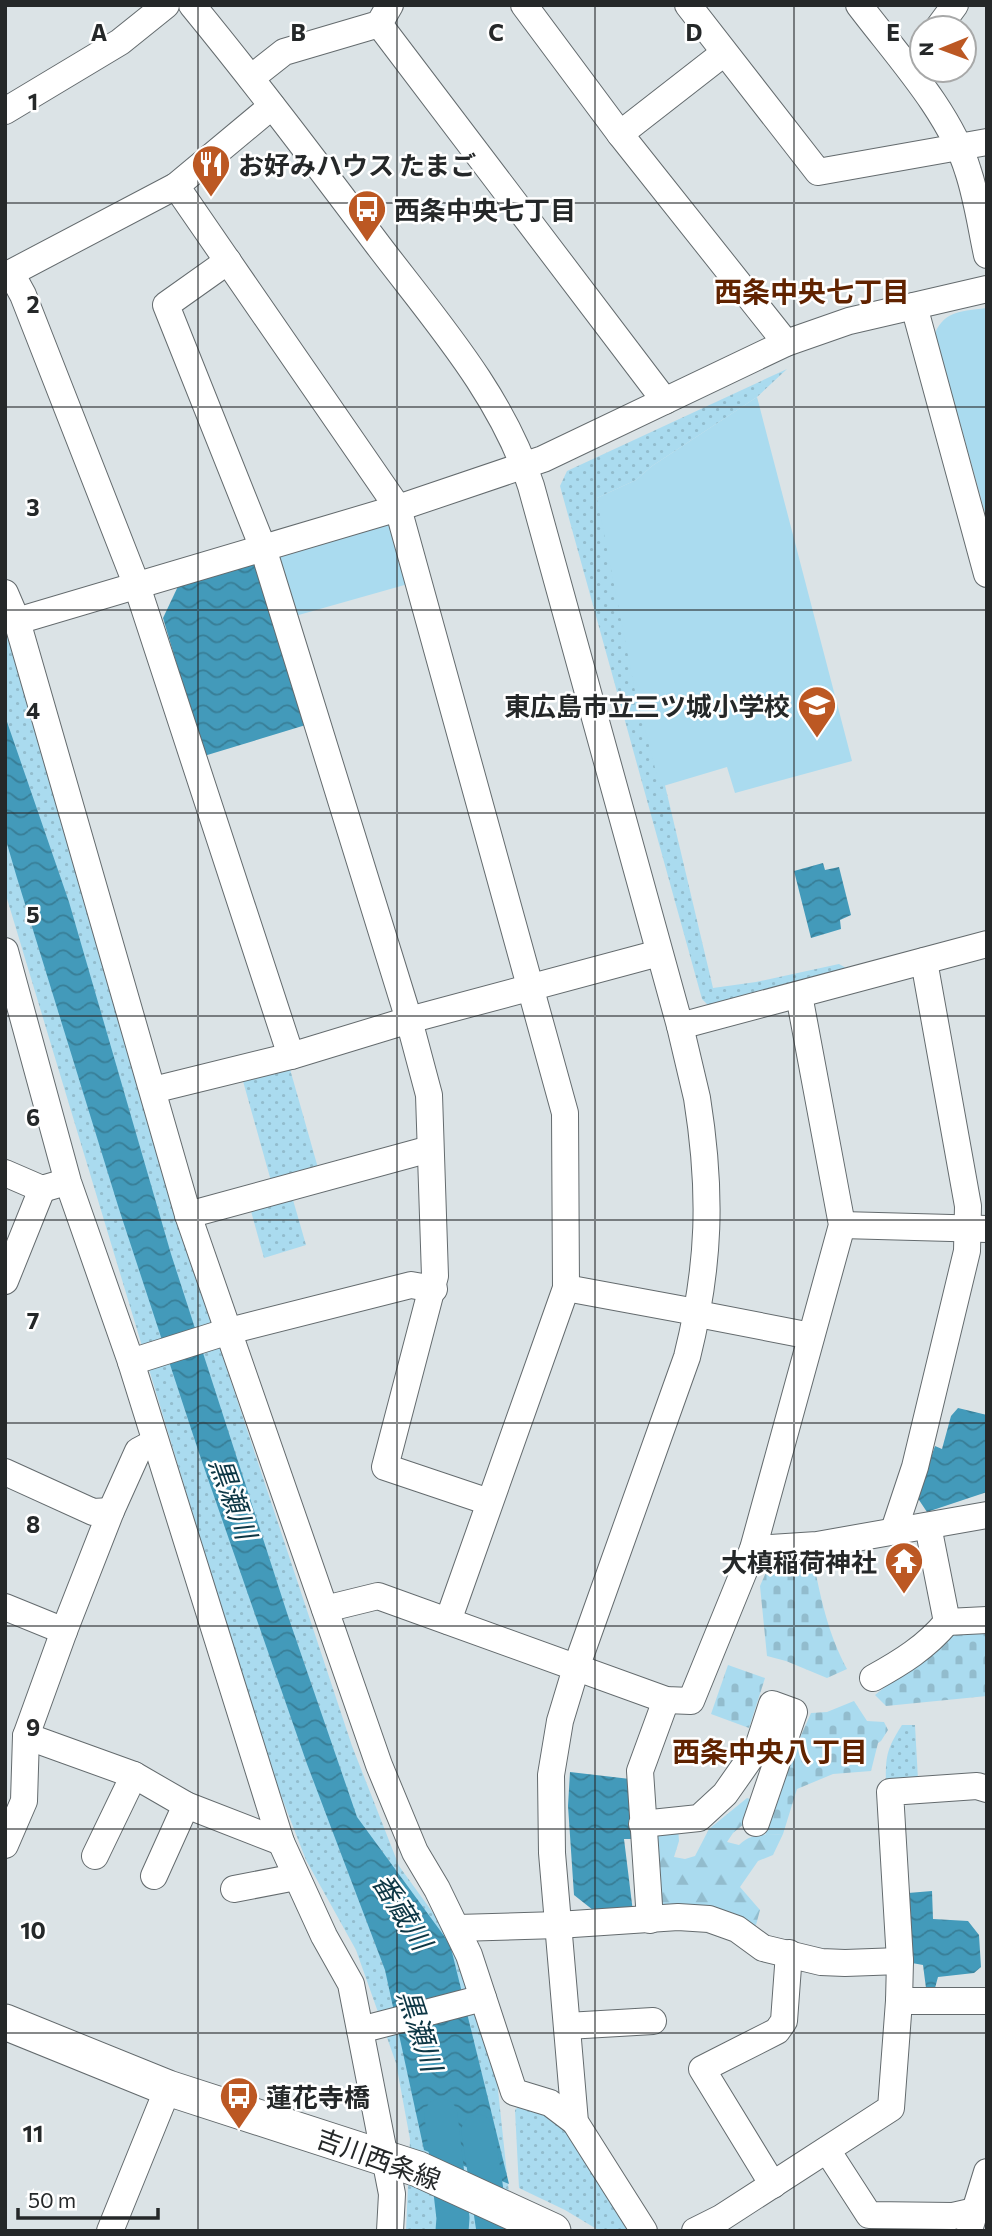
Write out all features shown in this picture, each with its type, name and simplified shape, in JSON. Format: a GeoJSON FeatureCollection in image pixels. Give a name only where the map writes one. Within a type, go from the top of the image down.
{"type":"FeatureCollection","features":[{"type":"Feature","properties":{"kind":"main road","name":"吉川西条線"},"geometry":{"type":"LineString","coordinates":[[5,2022],[168,2088],[402,2163],[529,2223]]}},
{"type":"Feature","properties":{"kind":"street"},"geometry":{"type":"LineString","coordinates":[[5,111],[120,43],[166,5]]}},
{"type":"Feature","properties":{"kind":"street"},"geometry":{"type":"LineString","coordinates":[[192,5],[251,78],[480,381],[516,444],[680,1026],[697,1098],[707,1171],[707,1238],[698,1314],[687,1357],[576,1668],[561,1721],[551,1775],[550,1817],[575,2122]]}},
{"type":"Feature","properties":{"kind":"street"},"geometry":{"type":"LineString","coordinates":[[524,5],[620,134],[786,343]]}},
{"type":"Feature","properties":{"kind":"street"},"geometry":{"type":"LineString","coordinates":[[688,5],[818,172],[987,142]]}},
{"type":"Feature","properties":{"kind":"street"},"geometry":{"type":"LineString","coordinates":[[859,5],[908,52]]}},
{"type":"Feature","properties":{"kind":"street"},"geometry":{"type":"LineString","coordinates":[[251,78],[284,52],[385,15],[665,401]]}},
{"type":"Feature","properties":{"kind":"street"},"geometry":{"type":"LineString","coordinates":[[620,134],[724,53]]}},
{"type":"Feature","properties":{"kind":"street"},"geometry":{"type":"LineString","coordinates":[[928,84],[968,171],[987,255]]}},
{"type":"Feature","properties":{"kind":"street"},"geometry":{"type":"LineString","coordinates":[[272,106],[176,186],[8,274],[23,295],[137,586],[291,1056]]}},
{"type":"Feature","properties":{"kind":"street"},"geometry":{"type":"LineString","coordinates":[[176,186],[398,508],[565,1113],[566,1288],[448,1621]]}},
{"type":"Feature","properties":{"kind":"street"},"geometry":{"type":"LineString","coordinates":[[228,261],[166,305],[263,548],[409,1020],[429,1095],[434,1289],[385,1467],[489,1502]]}},
{"type":"Feature","properties":{"kind":"street"},"geometry":{"type":"LineString","coordinates":[[17,621],[398,508],[543,459],[786,343],[849,321],[987,289]]}},
{"type":"Feature","properties":{"kind":"street"},"geometry":{"type":"LineString","coordinates":[[914,306],[987,574]]}},
{"type":"Feature","properties":{"kind":"street"},"geometry":{"type":"LineString","coordinates":[[5,593],[17,621],[188,1215],[226,1332],[379,1765],[415,1852],[469,1955],[479,1998],[514,2092],[550,2103],[575,2122],[644,2231]]}},
{"type":"Feature","properties":{"kind":"street"},"geometry":{"type":"LineString","coordinates":[[680,1026],[987,944]]}},
{"type":"Feature","properties":{"kind":"street"},"geometry":{"type":"LineString","coordinates":[[5,951],[68,1182],[135,1361],[155,1442],[282,1842],[296,1877],[351,1984],[368,2028],[402,2163],[392,2194],[390,2231]]}},
{"type":"Feature","properties":{"kind":"street"},"geometry":{"type":"LineString","coordinates":[[153,1090],[291,1056],[409,1020],[659,953]]}},
{"type":"Feature","properties":{"kind":"street"},"geometry":{"type":"LineString","coordinates":[[894,1530],[918,1454],[967,1251],[977,1228],[968,1206],[924,961]]}},
{"type":"Feature","properties":{"kind":"street"},"geometry":{"type":"LineString","coordinates":[[325,1609],[378,1596],[666,1700],[691,1701],[753,1549],[842,1225],[799,995]]}},
{"type":"Feature","properties":{"kind":"street"},"geometry":{"type":"LineString","coordinates":[[188,1215],[430,1149]]}},
{"type":"Feature","properties":{"kind":"street"},"geometry":{"type":"LineString","coordinates":[[5,1173],[42,1189],[68,1182]]}},
{"type":"Feature","properties":{"kind":"street"},"geometry":{"type":"LineString","coordinates":[[6,1279],[42,1189]]}},
{"type":"Feature","properties":{"kind":"street"},"geometry":{"type":"LineString","coordinates":[[842,1225],[977,1228]]}},
{"type":"Feature","properties":{"kind":"street"},"geometry":{"type":"LineString","coordinates":[[135,1361],[226,1332],[411,1285],[434,1289]]}},
{"type":"Feature","properties":{"kind":"street"},"geometry":{"type":"LineString","coordinates":[[566,1288],[811,1336]]}},
{"type":"Feature","properties":{"kind":"street"},"geometry":{"type":"LineString","coordinates":[[5,1845],[26,1736],[65,1631],[111,1511],[138,1451],[155,1442]]}},
{"type":"Feature","properties":{"kind":"street"},"geometry":{"type":"LineString","coordinates":[[5,1472],[93,1512],[111,1511]]}},
{"type":"Feature","properties":{"kind":"street"},"geometry":{"type":"LineString","coordinates":[[753,1549],[817,1545],[987,1515]]}},
{"type":"Feature","properties":{"kind":"street"},"geometry":{"type":"LineString","coordinates":[[928,1526],[947,1622]]}},
{"type":"Feature","properties":{"kind":"street"},"geometry":{"type":"LineString","coordinates":[[5,1607],[65,1631]]}},
{"type":"Feature","properties":{"kind":"street"},"geometry":{"type":"LineString","coordinates":[[873,1678],[913,1656],[947,1622],[987,1620]]}},
{"type":"Feature","properties":{"kind":"street"},"geometry":{"type":"LineString","coordinates":[[650,1920],[640,1771],[666,1700]]}},
{"type":"Feature","properties":{"kind":"street"},"geometry":{"type":"LineString","coordinates":[[642,1824],[699,1818],[737,1778],[758,1747],[772,1704],[794,1712],[756,1823]]}},
{"type":"Feature","properties":{"kind":"street"},"geometry":{"type":"LineString","coordinates":[[26,1736],[134,1775],[186,1805],[282,1842]]}},
{"type":"Feature","properties":{"kind":"street"},"geometry":{"type":"LineString","coordinates":[[96,1856],[134,1775]]}},
{"type":"Feature","properties":{"kind":"street"},"geometry":{"type":"LineString","coordinates":[[695,2231],[774,2185],[891,2108],[900,1961],[890,1792],[977,1786],[987,1789]]}},
{"type":"Feature","properties":{"kind":"street"},"geometry":{"type":"LineString","coordinates":[[154,1876],[186,1805]]}},
{"type":"Feature","properties":{"kind":"street"},"geometry":{"type":"LineString","coordinates":[[234,1889],[296,1877]]}},
{"type":"Feature","properties":{"kind":"street"},"geometry":{"type":"LineString","coordinates":[[457,1928],[678,1917],[709,1919],[737,1929],[762,1948],[821,1962],[845,1964],[900,1961]]}},
{"type":"Feature","properties":{"kind":"street"},"geometry":{"type":"LineString","coordinates":[[774,2185],[702,2069],[777,2031],[784,2021],[789,1953]]}},
{"type":"Feature","properties":{"kind":"street"},"geometry":{"type":"LineString","coordinates":[[368,2028],[479,1998]]}},
{"type":"Feature","properties":{"kind":"street"},"geometry":{"type":"LineString","coordinates":[[899,2001],[987,2001]]}},
{"type":"Feature","properties":{"kind":"street"},"geometry":{"type":"LineString","coordinates":[[567,2026],[653,2021]]}},
{"type":"Feature","properties":{"kind":"street"},"geometry":{"type":"LineString","coordinates":[[110,2231],[168,2088]]}},
{"type":"Feature","properties":{"kind":"street"},"geometry":{"type":"LineString","coordinates":[[827,2150],[869,2215],[953,2216],[972,2221],[987,2172]]}},
{"type":"Feature","properties":{"kind":"green space"},"geometry":{"type":"Polygon","coordinates":[[[987,308],[987,520],[935,333],[944,320],[956,313],[987,308]]]}},
{"type":"Feature","properties":{"kind":"green space"},"geometry":{"type":"Polygon","coordinates":[[[787,369],[757,397],[652,466],[636,480],[597,498],[713,988],[756,982],[839,964],[846,968],[844,973],[712,1009],[702,999],[560,486],[567,471],[787,369]]]}},
{"type":"Feature","properties":{"kind":"green space"},"geometry":{"type":"Polygon","coordinates":[[[757,397],[852,761],[735,793],[727,767],[660,787],[635,691],[597,498],[636,480],[652,466],[757,397]]]}},
{"type":"Feature","properties":{"kind":"green space"},"geometry":{"type":"Polygon","coordinates":[[[385,521],[392,527],[408,584],[295,616],[277,557],[385,521]]]}},
{"type":"Feature","properties":{"kind":"green space"},"geometry":{"type":"Polygon","coordinates":[[[5,629],[29,700],[206,1306],[352,1746],[399,1866],[460,1950],[494,2052],[513,2231],[406,2231],[410,2139],[396,2063],[356,1950],[306,1860],[266,1757],[5,892],[5,629]]]}},
{"type":"Feature","properties":{"kind":"green space"},"geometry":{"type":"Polygon","coordinates":[[[288,1062],[318,1168],[271,1181],[241,1074],[288,1062]]]}},
{"type":"Feature","properties":{"kind":"green space"},"geometry":{"type":"Polygon","coordinates":[[[291,1193],[306,1245],[264,1258],[249,1204],[291,1193]]]}},
{"type":"Feature","properties":{"kind":"green space"},"geometry":{"type":"Polygon","coordinates":[[[813,1560],[830,1629],[847,1669],[827,1678],[767,1656],[760,1586],[767,1570],[813,1560]]]}},
{"type":"Feature","properties":{"kind":"green space"},"geometry":{"type":"Polygon","coordinates":[[[987,1629],[987,1696],[886,1706],[875,1695],[950,1634],[987,1629]]]}},
{"type":"Feature","properties":{"kind":"green space"},"geometry":{"type":"Polygon","coordinates":[[[728,1665],[765,1678],[749,1728],[711,1714],[728,1665]]]}},
{"type":"Feature","properties":{"kind":"green space"},"geometry":{"type":"Polygon","coordinates":[[[854,1701],[867,1721],[884,1722],[888,1730],[878,1743],[871,1771],[833,1774],[797,1789],[783,1834],[766,1835],[764,1830],[780,1783],[811,1713],[827,1712],[854,1701]]]}},
{"type":"Feature","properties":{"kind":"green space"},"geometry":{"type":"Polygon","coordinates":[[[902,1725],[915,1725],[918,1780],[886,1782],[888,1752],[902,1725]]]}},
{"type":"Feature","properties":{"kind":"green space"},"geometry":{"type":"Polygon","coordinates":[[[747,1798],[756,1801],[745,1823],[727,1842],[739,1845],[754,1836],[783,1834],[773,1855],[758,1861],[740,1887],[760,1910],[756,1925],[745,1927],[723,1910],[663,1910],[655,1890],[655,1831],[678,1827],[679,1841],[674,1857],[685,1859],[695,1856],[709,1829],[747,1798]]]}},
{"type":"Feature","properties":{"kind":"green space"},"geometry":{"type":"Polygon","coordinates":[[[520,2105],[555,2117],[569,2130],[633,2231],[600,2231],[565,2210],[519,2188],[515,2110],[520,2105]]]}},
{"type":"Feature","properties":{"kind":"water"},"geometry":{"type":"Polygon","coordinates":[[[247,561],[260,568],[309,724],[204,756],[163,618],[181,580],[247,561]]]}},
{"type":"Feature","properties":{"kind":"water"},"geometry":{"type":"Polygon","coordinates":[[[5,716],[69,902],[171,1254],[288,1616],[357,1817],[450,1944],[509,2184],[424,2150],[385,1970],[307,1764],[199,1453],[119,1209],[5,837],[5,716]]]}},
{"type":"Feature","properties":{"kind":"water"},"geometry":{"type":"Polygon","coordinates":[[[823,863],[825,870],[839,867],[851,915],[840,920],[841,929],[811,938],[794,871],[823,863]]]}},
{"type":"Feature","properties":{"kind":"water"},"geometry":{"type":"Polygon","coordinates":[[[958,1408],[987,1415],[987,1492],[927,1512],[917,1497],[935,1446],[942,1449],[951,1416],[958,1408]]]}},
{"type":"Feature","properties":{"kind":"water"},"geometry":{"type":"Polygon","coordinates":[[[570,1772],[630,1779],[635,1839],[624,1839],[633,1912],[598,1914],[574,1895],[568,1806],[570,1772]]]}},
{"type":"Feature","properties":{"kind":"water"},"geometry":{"type":"Polygon","coordinates":[[[932,1891],[933,1919],[968,1921],[979,1935],[981,1967],[974,1973],[938,1977],[935,1988],[926,1988],[923,1965],[912,1963],[908,1893],[932,1891]]]}},
{"type":"Feature","properties":{"kind":"waterway","name":"黒瀬川"},"geometry":{"type":"LineString","coordinates":[[441,2115],[453,2218],[452,2231]]}},
{"type":"Feature","properties":{"kind":"waterway","name":"番蔵川"},"geometry":{"type":"LineString","coordinates":[[478,2131],[493,2231]]}},
{"type":"Feature","properties":{"kind":"place","name":"お好みハウス たまご"},"geometry":{"type":"Point","coordinates":[211,198]}},
{"type":"Feature","properties":{"kind":"place","name":"西条中央七丁目"},"geometry":{"type":"Point","coordinates":[367,243]}},
{"type":"Feature","properties":{"kind":"place","name":"東広島市立三ツ城小学校"},"geometry":{"type":"Point","coordinates":[817,739]}},
{"type":"Feature","properties":{"kind":"place","name":"大槙稲荷神社"},"geometry":{"type":"Point","coordinates":[904,1595]}},
{"type":"Feature","properties":{"kind":"place","name":"蓮花寺橋"},"geometry":{"type":"Point","coordinates":[239,2130]}},
{"type":"Feature","properties":{"kind":"district","name":"西条中央七丁目"},"geometry":{"type":"Point","coordinates":[812,291]}},
{"type":"Feature","properties":{"kind":"district","name":"西条中央八丁目"},"geometry":{"type":"Point","coordinates":[770,1751]}}]}
